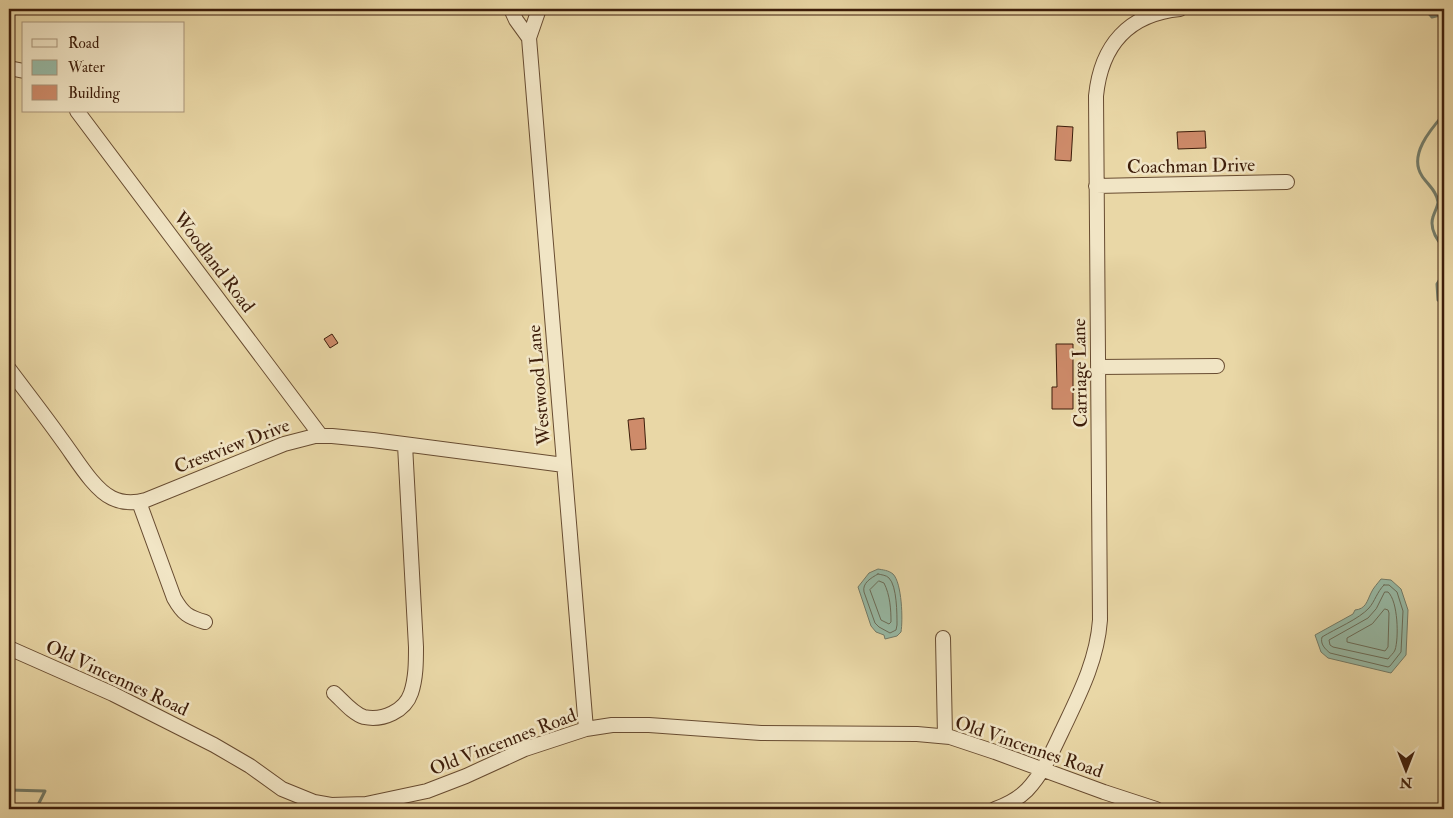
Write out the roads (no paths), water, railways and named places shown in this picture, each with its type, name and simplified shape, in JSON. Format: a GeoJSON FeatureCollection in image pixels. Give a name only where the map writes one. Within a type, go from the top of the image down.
{"type":"FeatureCollection","features":[{"type":"Feature","properties":{"kind":"street"},"geometry":{"type":"LineString","coordinates":[[511,9],[516,20],[530,38]]}},
{"type":"Feature","properties":{"kind":"street","name":"Westwood Lane"},"geometry":{"type":"LineString","coordinates":[[539,9],[530,38],[586,729]]}},
{"type":"Feature","properties":{"kind":"street","name":"Carriage Lane"},"geometry":{"type":"LineString","coordinates":[[994,809],[1006,805],[1023,794],[1043,770],[1086,680],[1096,652],[1099,637],[1100,611],[1096,96],[1102,65],[1116,40],[1137,22],[1162,12],[1180,9]]}},
{"type":"Feature","properties":{"kind":"street"},"geometry":{"type":"LineString","coordinates":[[9,68],[22,71]]}},
{"type":"Feature","properties":{"kind":"street","name":"Woodland Road"},"geometry":{"type":"LineString","coordinates":[[78,112],[321,436]]}},
{"type":"Feature","properties":{"kind":"street","name":"Coachman Drive"},"geometry":{"type":"LineString","coordinates":[[1096,186],[1287,182]]}},
{"type":"Feature","properties":{"kind":"street"},"geometry":{"type":"LineString","coordinates":[[1098,367],[1217,366]]}},
{"type":"Feature","properties":{"kind":"street","name":"Crestview Drive"},"geometry":{"type":"LineString","coordinates":[[9,369],[103,492],[123,502],[139,502],[284,444],[321,436],[564,465]]}},
{"type":"Feature","properties":{"kind":"street"},"geometry":{"type":"LineString","coordinates":[[334,692],[363,716],[377,717],[393,714],[404,706],[411,694],[415,674],[416,647],[405,445]]}},
{"type":"Feature","properties":{"kind":"street"},"geometry":{"type":"LineString","coordinates":[[139,502],[174,598],[181,611],[190,617],[205,622]]}},
{"type":"Feature","properties":{"kind":"street"},"geometry":{"type":"LineString","coordinates":[[943,638],[945,736]]}},
{"type":"Feature","properties":{"kind":"street","name":"Old Vincennes Road"},"geometry":{"type":"LineString","coordinates":[[9,648],[113,694],[214,745],[250,766],[282,789],[314,802],[331,805],[366,804],[427,791],[466,776],[525,749],[586,729],[612,725],[649,725],[761,733],[917,734],[945,736],[966,741],[1156,809]]}},
{"type":"Feature","properties":{"kind":"water"},"geometry":{"type":"Polygon","coordinates":[[[878,569],[893,574],[898,585],[901,602],[901,632],[897,636],[885,639],[884,635],[876,632],[871,626],[858,587],[869,573],[878,569]]]}},
{"type":"Feature","properties":{"kind":"water"},"geometry":{"type":"Polygon","coordinates":[[[1381,579],[1391,580],[1401,589],[1408,610],[1406,655],[1391,673],[1328,658],[1321,652],[1315,635],[1364,606],[1381,579]]]}},
{"type":"Feature","properties":{"kind":"waterway"},"geometry":{"type":"LineString","coordinates":[[1425,9],[1432,17],[1440,15],[1444,9]]}},
{"type":"Feature","properties":{"kind":"waterway"},"geometry":{"type":"LineString","coordinates":[[1444,114],[1423,143],[1419,151],[1418,160],[1418,168],[1437,198],[1438,204],[1432,226],[1436,238],[1444,248]]}},
{"type":"Feature","properties":{"kind":"waterway"},"geometry":{"type":"LineString","coordinates":[[1444,273],[1437,284],[1438,300],[1444,304]]}},
{"type":"Feature","properties":{"kind":"waterway"},"geometry":{"type":"LineString","coordinates":[[9,790],[45,791],[36,809]]}}]}
